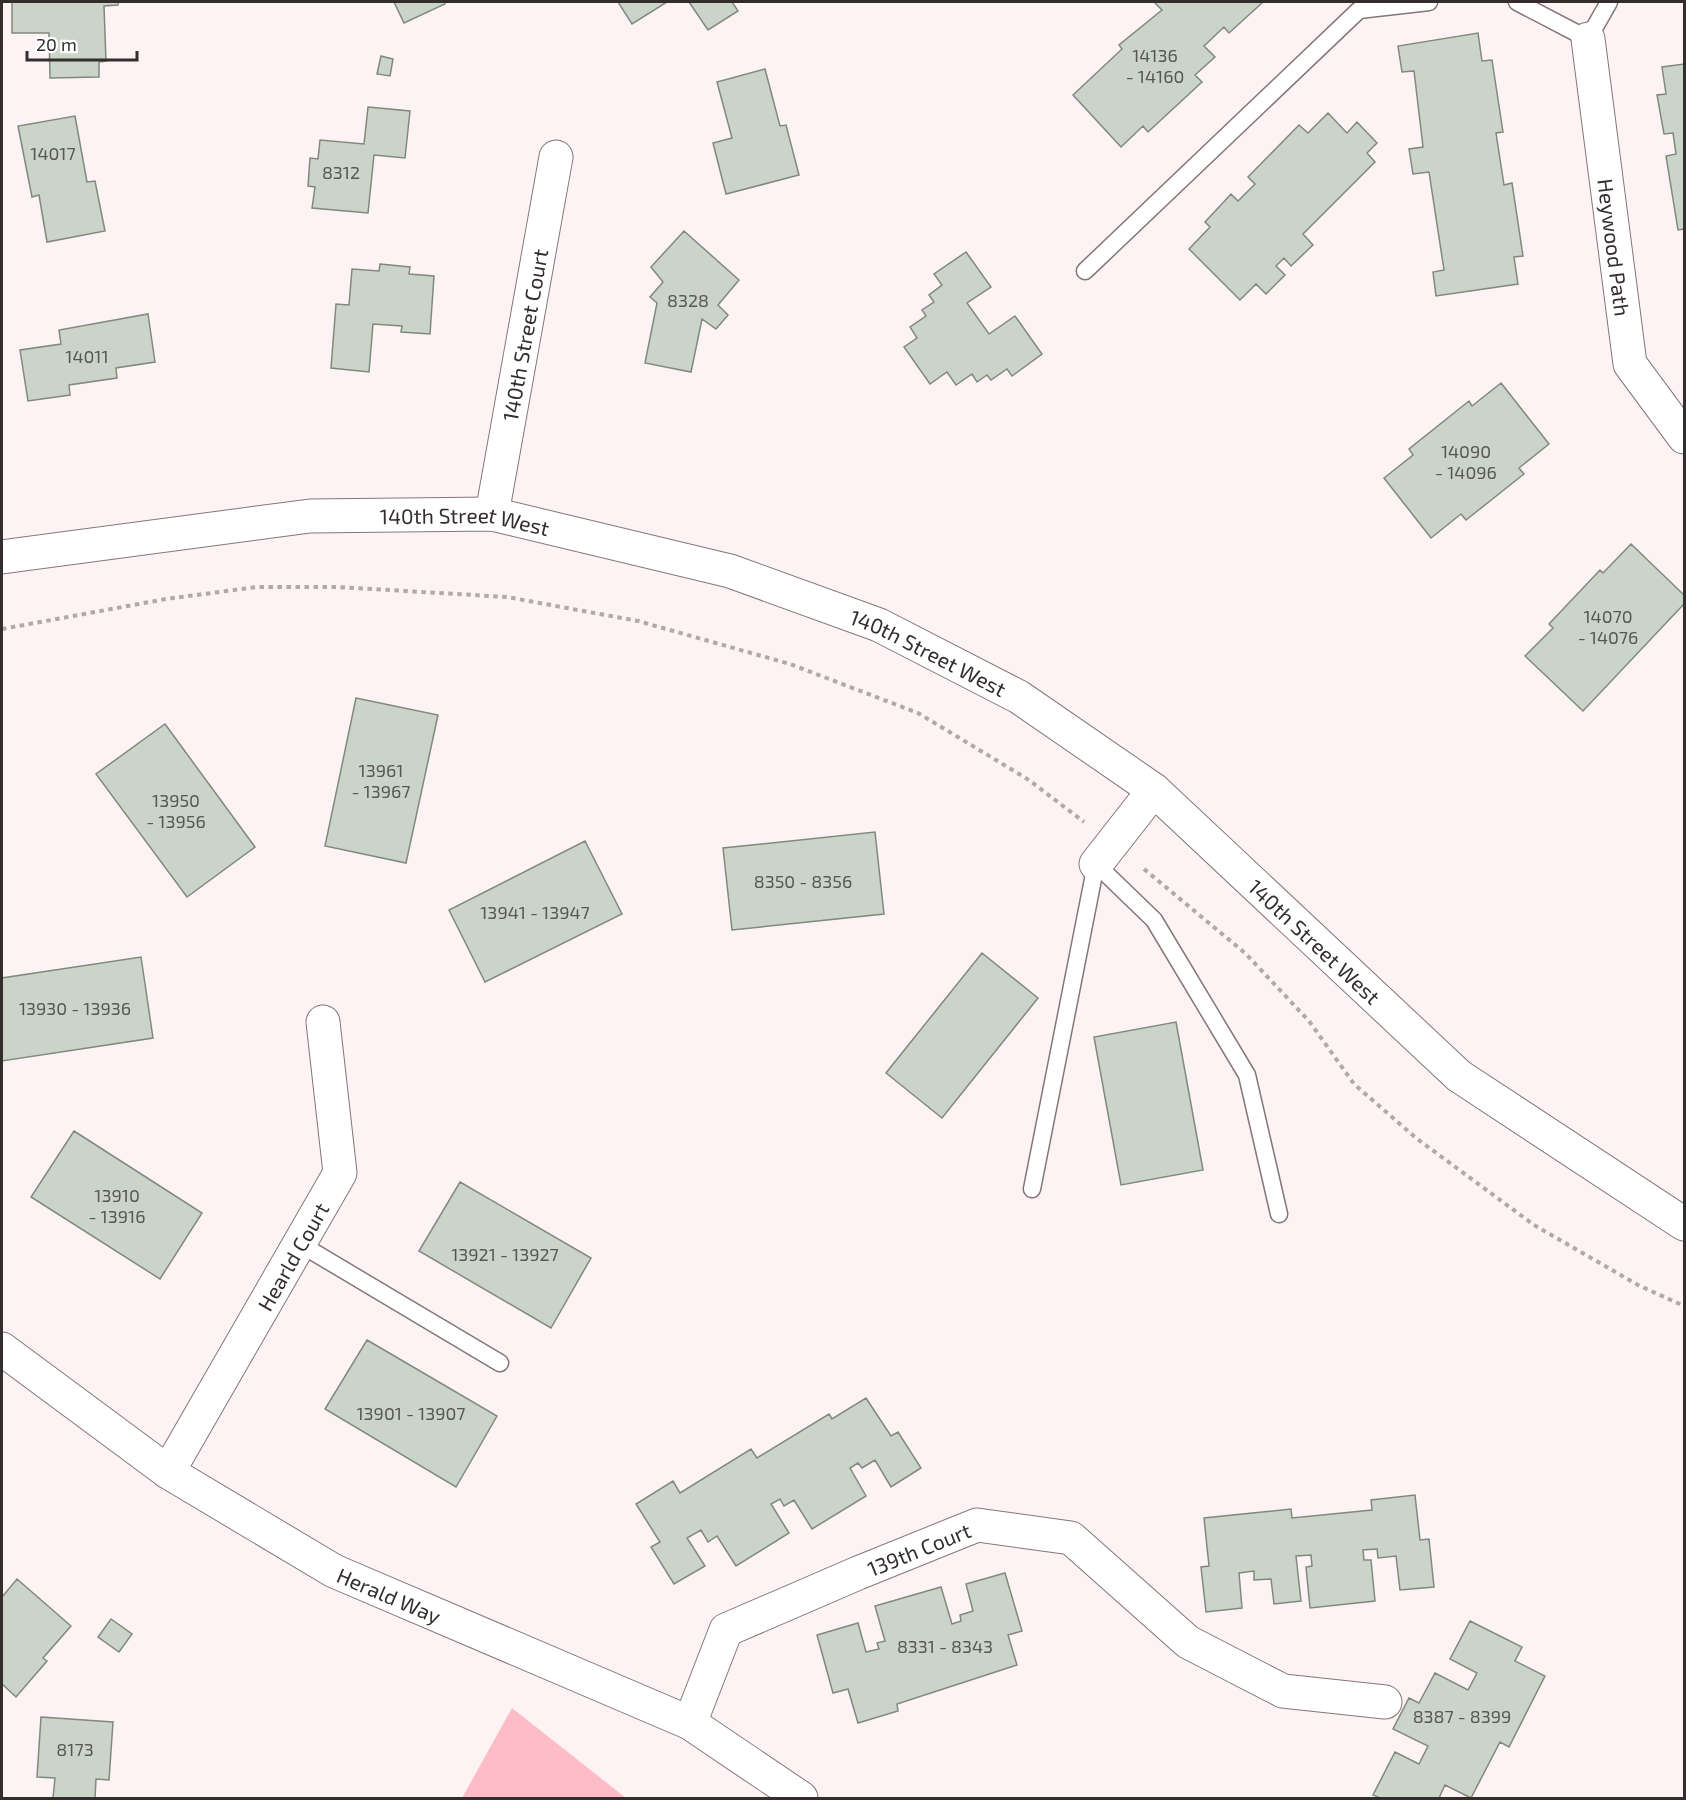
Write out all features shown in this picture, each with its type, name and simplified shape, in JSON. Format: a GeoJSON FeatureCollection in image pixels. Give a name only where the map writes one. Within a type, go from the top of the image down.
{"type":"FeatureCollection","features":[{"type":"Feature","properties":{"kind":"street","name":"Heywood Path"},"geometry":{"type":"LineString","coordinates":[[1588,39],[1630,364],[1684,438]]}},
{"type":"Feature","properties":{"kind":"street","name":"140th Street Court"},"geometry":{"type":"LineString","coordinates":[[492,514],[556,158]]}},
{"type":"Feature","properties":{"kind":"street","name":"140th Street West"},"geometry":{"type":"LineString","coordinates":[[2,557],[310,516],[492,514],[730,571],[879,625],[1019,697],[1154,790],[1459,1076],[1684,1224]]}},
{"type":"Feature","properties":{"kind":"street"},"geometry":{"type":"LineString","coordinates":[[1104,854],[1154,790]]}},
{"type":"Feature","properties":{"kind":"street","name":"Hearld Court"},"geometry":{"type":"LineString","coordinates":[[168,1472],[340,1173],[323,1022]]}},
{"type":"Feature","properties":{"kind":"street","name":"Herald Way"},"geometry":{"type":"LineString","coordinates":[[2,1349],[168,1472],[334,1570],[690,1723],[801,1798]]}},
{"type":"Feature","properties":{"kind":"street","name":"139th Court"},"geometry":{"type":"LineString","coordinates":[[690,1723],[726,1630],[977,1525],[1071,1538],[1188,1642],[1283,1690],[1385,1702]]}},
{"type":"Feature","properties":{"kind":"lane"},"geometry":{"type":"LineString","coordinates":[[1085,271],[1359,10],[1429,2]]}},
{"type":"Feature","properties":{"kind":"lane"},"geometry":{"type":"LineString","coordinates":[[1517,2],[1588,39],[1610,2]]}},
{"type":"Feature","properties":{"kind":"lane"},"geometry":{"type":"LineString","coordinates":[[1032,1189],[1104,854]]}},
{"type":"Feature","properties":{"kind":"lane"},"geometry":{"type":"LineString","coordinates":[[1104,854],[1154,920],[1247,1075],[1279,1214]]}},
{"type":"Feature","properties":{"kind":"lane"},"geometry":{"type":"LineString","coordinates":[[300,1244],[500,1363]]}},
{"type":"Feature","properties":{"kind":"path"},"geometry":{"type":"LineString","coordinates":[[2,629],[166,599],[257,587],[338,587],[507,597],[638,621],[790,664],[918,713],[1029,780],[1104,854],[1179,897],[1245,953],[1309,1021],[1354,1084],[1416,1138],[1534,1226],[1638,1285],[1684,1306]]}},
{"type":"Feature","properties":{"kind":"shaded area"},"geometry":{"type":"Polygon","coordinates":[[[512,1708],[626,1798],[462,1798],[512,1708]]]}},
{"type":"Feature","properties":{"kind":"building"},"geometry":{"type":"Polygon","coordinates":[[[12,2],[118,2],[118,5],[104,6],[106,61],[99,62],[99,77],[50,78],[49,33],[12,33],[12,2]]]}},
{"type":"Feature","properties":{"kind":"building"},"geometry":{"type":"Polygon","coordinates":[[[394,2],[444,2],[445,4],[404,23],[394,2]]]}},
{"type":"Feature","properties":{"kind":"building"},"geometry":{"type":"Polygon","coordinates":[[[618,2],[667,2],[632,24],[618,2]]]}},
{"type":"Feature","properties":{"kind":"building"},"geometry":{"type":"Polygon","coordinates":[[[689,2],[732,2],[738,11],[708,30],[689,2]]]}},
{"type":"Feature","properties":{"kind":"building"},"geometry":{"type":"Polygon","coordinates":[[[1154,2],[1263,2],[1229,33],[1224,27],[1204,46],[1215,57],[1195,75],[1202,82],[1148,132],[1143,126],[1121,147],[1073,95],[1122,49],[1119,45],[1162,10],[1154,2]]]}},
{"type":"Feature","properties":{"kind":"building"},"geometry":{"type":"Polygon","coordinates":[[[1478,33],[1482,61],[1492,60],[1503,132],[1496,133],[1504,185],[1512,183],[1523,256],[1514,257],[1518,284],[1436,296],[1433,272],[1444,270],[1429,172],[1413,174],[1409,149],[1423,147],[1414,71],[1402,72],[1398,46],[1478,33]]]}},
{"type":"Feature","properties":{"kind":"building"},"geometry":{"type":"Polygon","coordinates":[[[381,56],[393,59],[390,76],[377,74],[381,56]]]}},
{"type":"Feature","properties":{"kind":"building"},"geometry":{"type":"Polygon","coordinates":[[[1684,64],[1684,229],[1678,230],[1666,156],[1676,154],[1673,133],[1664,134],[1657,95],[1666,94],[1662,67],[1684,64]]]}},
{"type":"Feature","properties":{"kind":"building"},"geometry":{"type":"Polygon","coordinates":[[[765,69],[780,126],[786,125],[799,175],[726,194],[713,143],[732,138],[717,82],[765,69]]]}},
{"type":"Feature","properties":{"kind":"building"},"geometry":{"type":"Polygon","coordinates":[[[368,107],[410,111],[405,158],[374,155],[368,213],[312,208],[315,187],[308,186],[310,158],[318,159],[320,140],[364,144],[368,107]]]}},
{"type":"Feature","properties":{"kind":"building"},"geometry":{"type":"Polygon","coordinates":[[[1328,113],[1347,133],[1357,122],[1377,143],[1367,153],[1375,162],[1303,234],[1313,245],[1291,266],[1284,258],[1276,266],[1285,275],[1266,294],[1256,284],[1240,300],[1189,249],[1210,227],[1205,222],[1231,194],[1238,201],[1255,184],[1248,177],[1299,125],[1308,133],[1328,113]]]}},
{"type":"Feature","properties":{"kind":"building"},"geometry":{"type":"Polygon","coordinates":[[[75,116],[87,182],[95,181],[105,231],[47,242],[39,195],[32,197],[18,126],[75,116]]]}},
{"type":"Feature","properties":{"kind":"building"},"geometry":{"type":"Polygon","coordinates":[[[684,231],[739,280],[718,305],[728,315],[716,329],[702,319],[691,372],[645,363],[657,303],[650,297],[663,282],[651,267],[684,231]]]}},
{"type":"Feature","properties":{"kind":"building"},"geometry":{"type":"Polygon","coordinates":[[[966,252],[991,287],[967,303],[989,334],[1015,316],[1042,354],[1012,376],[1007,369],[991,380],[987,375],[977,382],[972,374],[956,385],[947,372],[930,384],[904,347],[917,338],[910,327],[926,316],[922,310],[934,302],[929,295],[942,285],[934,274],[966,252]]]}},
{"type":"Feature","properties":{"kind":"building"},"geometry":{"type":"Polygon","coordinates":[[[380,264],[410,267],[409,274],[434,276],[430,334],[401,332],[402,326],[373,324],[369,372],[331,368],[336,304],[349,305],[352,269],[379,271],[380,264]]]}},
{"type":"Feature","properties":{"kind":"building"},"geometry":{"type":"Polygon","coordinates":[[[148,314],[155,362],[116,368],[117,378],[69,385],[70,395],[28,401],[20,350],[61,344],[59,330],[148,314]]]}},
{"type":"Feature","properties":{"kind":"building"},"geometry":{"type":"Polygon","coordinates":[[[1501,383],[1549,444],[1519,468],[1524,474],[1466,520],[1461,514],[1431,538],[1384,478],[1413,455],[1409,449],[1469,401],[1472,406],[1501,383]]]}},
{"type":"Feature","properties":{"kind":"building"},"geometry":{"type":"Polygon","coordinates":[[[1631,544],[1684,595],[1684,604],[1583,711],[1525,656],[1553,628],[1549,624],[1600,570],[1603,573],[1631,544]]]}},
{"type":"Feature","properties":{"kind":"building"},"geometry":{"type":"Polygon","coordinates":[[[356,698],[438,715],[406,863],[325,846],[356,698]]]}},
{"type":"Feature","properties":{"kind":"building"},"geometry":{"type":"Polygon","coordinates":[[[165,724],[255,847],[187,897],[96,774],[165,724]]]}},
{"type":"Feature","properties":{"kind":"building"},"geometry":{"type":"Polygon","coordinates":[[[875,832],[884,914],[732,930],[723,848],[875,832]]]}},
{"type":"Feature","properties":{"kind":"building"},"geometry":{"type":"Polygon","coordinates":[[[585,841],[622,914],[485,982],[449,910],[585,841]]]}},
{"type":"Feature","properties":{"kind":"building"},"geometry":{"type":"Polygon","coordinates":[[[982,953],[1038,998],[942,1118],[886,1073],[982,953]]]}},
{"type":"Feature","properties":{"kind":"building"},"geometry":{"type":"Polygon","coordinates":[[[141,957],[153,1038],[2,1061],[2,978],[141,957]]]}},
{"type":"Feature","properties":{"kind":"building"},"geometry":{"type":"Polygon","coordinates":[[[1176,1022],[1203,1170],[1121,1185],[1094,1037],[1176,1022]]]}},
{"type":"Feature","properties":{"kind":"building"},"geometry":{"type":"Polygon","coordinates":[[[74,1131],[202,1213],[160,1279],[31,1197],[74,1131]]]}},
{"type":"Feature","properties":{"kind":"building"},"geometry":{"type":"Polygon","coordinates":[[[460,1182],[591,1258],[551,1328],[419,1251],[460,1182]]]}},
{"type":"Feature","properties":{"kind":"building"},"geometry":{"type":"Polygon","coordinates":[[[367,1340],[497,1416],[456,1487],[325,1409],[367,1340]]]}},
{"type":"Feature","properties":{"kind":"building"},"geometry":{"type":"Polygon","coordinates":[[[866,1398],[891,1436],[898,1432],[921,1468],[891,1487],[875,1460],[862,1468],[858,1463],[850,1468],[866,1496],[812,1529],[794,1500],[784,1506],[780,1499],[771,1504],[789,1533],[736,1566],[717,1536],[708,1542],[701,1530],[687,1538],[705,1566],[674,1584],[651,1547],[660,1542],[636,1504],[673,1481],[680,1493],[751,1449],[757,1458],[829,1414],[832,1419],[866,1398]]]}},
{"type":"Feature","properties":{"kind":"building"},"geometry":{"type":"Polygon","coordinates":[[[1415,1495],[1420,1540],[1429,1539],[1434,1587],[1400,1590],[1396,1556],[1378,1558],[1377,1549],[1363,1550],[1364,1560],[1371,1560],[1375,1601],[1310,1608],[1306,1567],[1312,1566],[1311,1555],[1296,1556],[1301,1601],[1274,1604],[1271,1579],[1254,1580],[1254,1571],[1239,1573],[1242,1608],[1206,1612],[1201,1567],[1209,1566],[1204,1518],[1291,1509],[1292,1518],[1372,1510],[1371,1500],[1415,1495]]]}},
{"type":"Feature","properties":{"kind":"building"},"geometry":{"type":"Polygon","coordinates":[[[1005,1573],[1022,1631],[1008,1635],[1017,1665],[897,1704],[898,1711],[858,1723],[848,1689],[833,1693],[817,1635],[858,1623],[866,1652],[879,1649],[877,1643],[885,1641],[875,1606],[941,1587],[952,1624],[961,1621],[960,1615],[973,1611],[966,1584],[1005,1573]]]}},
{"type":"Feature","properties":{"kind":"building"},"geometry":{"type":"Polygon","coordinates":[[[17,1579],[71,1626],[43,1658],[47,1661],[16,1697],[2,1684],[2,1597],[17,1579]]]}},
{"type":"Feature","properties":{"kind":"building"},"geometry":{"type":"Polygon","coordinates":[[[111,1619],[132,1634],[119,1652],[98,1637],[111,1619]]]}},
{"type":"Feature","properties":{"kind":"building"},"geometry":{"type":"Polygon","coordinates":[[[1470,1621],[1522,1647],[1515,1661],[1545,1676],[1509,1747],[1500,1742],[1471,1798],[1445,1785],[1439,1798],[1380,1798],[1373,1795],[1395,1752],[1419,1764],[1428,1746],[1393,1729],[1409,1698],[1419,1703],[1435,1673],[1468,1690],[1477,1673],[1450,1659],[1470,1621]]]}},
{"type":"Feature","properties":{"kind":"building"},"geometry":{"type":"Polygon","coordinates":[[[41,1717],[113,1722],[109,1780],[96,1779],[95,1798],[53,1798],[55,1778],[37,1777],[41,1717]]]}}]}
